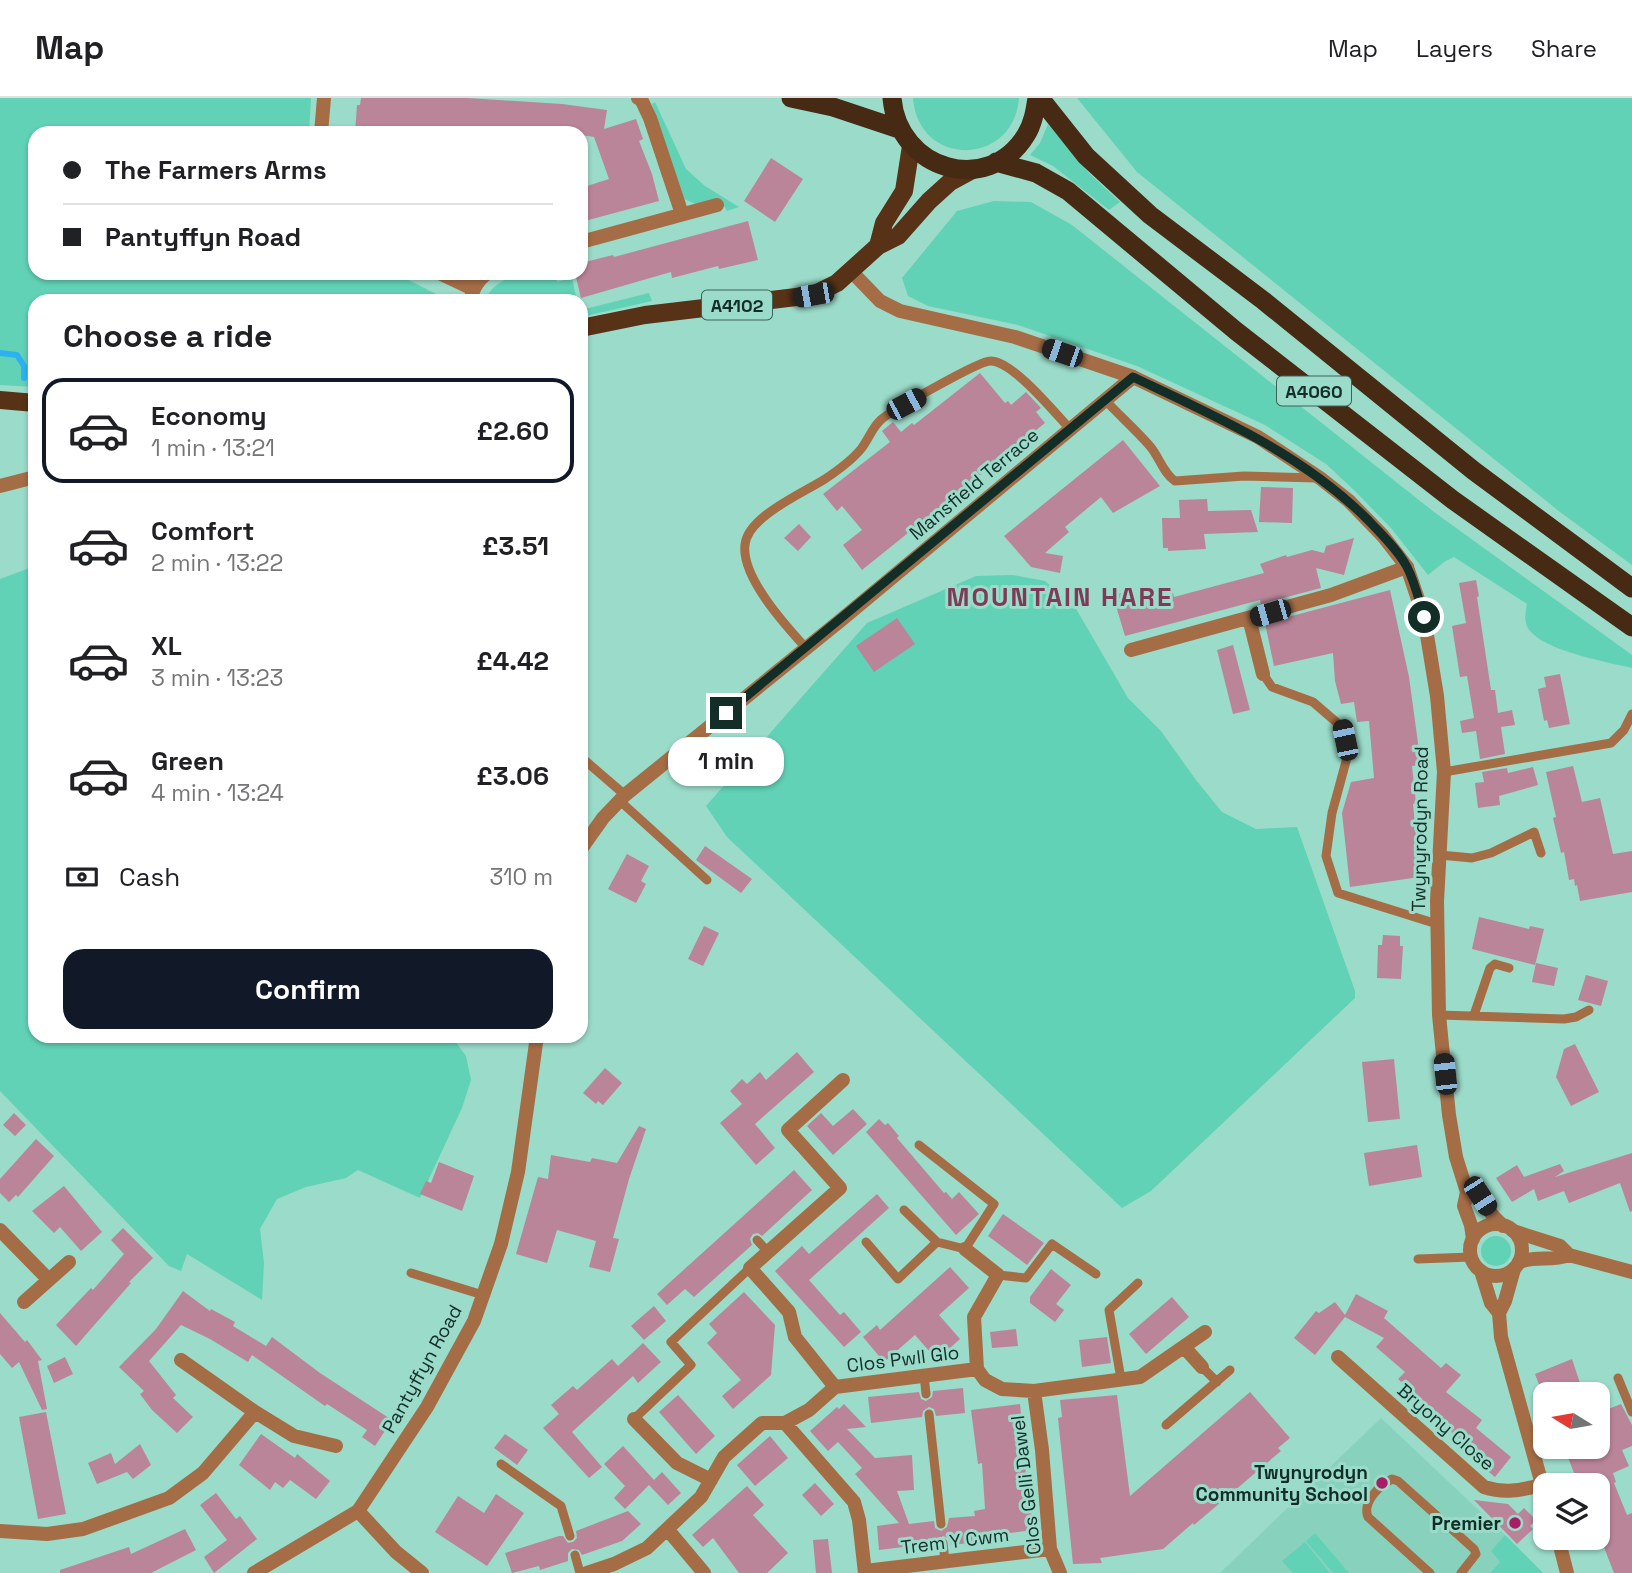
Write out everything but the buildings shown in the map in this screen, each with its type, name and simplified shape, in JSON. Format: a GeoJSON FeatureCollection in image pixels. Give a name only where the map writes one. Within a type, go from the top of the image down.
{"type":"FeatureCollection","features":[{"type":"Feature","properties":{"kind":"highway"},"geometry":{"type":"LineString","coordinates":[[791,98],[833,107],[899,129]]}},
{"type":"Feature","properties":{"kind":"highway"},"geometry":{"type":"LineString","coordinates":[[892,98],[893,112],[899,129],[911,146],[929,160],[951,168],[974,169],[996,162],[1013,151],[1026,135],[1038,98]]}},
{"type":"Feature","properties":{"kind":"highway","name":"A4060"},"geometry":{"type":"LineString","coordinates":[[1038,98],[1086,156],[1150,215],[1264,301],[1474,471],[1632,588]]}},
{"type":"Feature","properties":{"kind":"highway","name":"A4060"},"geometry":{"type":"LineString","coordinates":[[996,162],[1036,173],[1068,191],[1236,331],[1454,500],[1632,627]]}},
{"type":"Feature","properties":{"kind":"main road","name":"A4102"},"geometry":{"type":"LineString","coordinates":[[878,246],[884,223],[904,191],[911,146]]}},
{"type":"Feature","properties":{"kind":"main road","name":"A4102"},"geometry":{"type":"LineString","coordinates":[[588,327],[645,315],[813,295],[836,283],[878,246],[898,236],[950,182],[974,169]]}},
{"type":"Feature","properties":{"kind":"main road"},"geometry":{"type":"LineString","coordinates":[[0,400],[28,402]]}},
{"type":"Feature","properties":{"kind":"street"},"geometry":{"type":"LineString","coordinates":[[322,126],[324,98]]}},
{"type":"Feature","properties":{"kind":"street"},"geometry":{"type":"LineString","coordinates":[[638,98],[650,118],[682,214]]}},
{"type":"Feature","properties":{"kind":"street"},"geometry":{"type":"LineString","coordinates":[[588,240],[717,205]]}},
{"type":"Feature","properties":{"kind":"street","name":"Twynyrodyn Road"},"geometry":{"type":"LineString","coordinates":[[850,270],[880,301],[900,311],[1015,337],[1133,377],[1258,437],[1349,500],[1383,536],[1407,567],[1424,617],[1437,696],[1444,772],[1437,924],[1439,1015],[1449,1115],[1456,1157],[1467,1192],[1464,1206],[1473,1239],[1471,1256]]}},
{"type":"Feature","properties":{"kind":"street"},"geometry":{"type":"LineString","coordinates":[[450,280],[470,294]]}},
{"type":"Feature","properties":{"kind":"street","name":"Mansfield Terrace"},"geometry":{"type":"LineString","coordinates":[[806,648],[1133,377]]}},
{"type":"Feature","properties":{"kind":"street"},"geometry":{"type":"LineString","coordinates":[[0,486],[28,479]]}},
{"type":"Feature","properties":{"kind":"street"},"geometry":{"type":"LineString","coordinates":[[1131,650],[1331,595],[1407,567]]}},
{"type":"Feature","properties":{"kind":"street"},"geometry":{"type":"LineString","coordinates":[[1249,618],[1263,674]]}},
{"type":"Feature","properties":{"kind":"street"},"geometry":{"type":"LineString","coordinates":[[588,839],[622,798],[806,648]]}},
{"type":"Feature","properties":{"kind":"street","name":"Pantyffyn Road"},"geometry":{"type":"LineString","coordinates":[[254,1573],[270,1569],[358,1511],[427,1407],[474,1321],[501,1244],[518,1172],[536,1043]]}},
{"type":"Feature","properties":{"kind":"street"},"geometry":{"type":"LineString","coordinates":[[587,1573],[647,1548],[701,1497],[724,1457],[761,1423],[785,1423],[809,1410],[835,1387],[795,1337],[789,1312],[751,1268],[840,1188],[788,1130],[843,1080]]}},
{"type":"Feature","properties":{"kind":"street"},"geometry":{"type":"LineString","coordinates":[[1467,1192],[1480,1196],[1521,1244],[1522,1253],[1499,1313],[1501,1337],[1539,1473]]}},
{"type":"Feature","properties":{"kind":"street"},"geometry":{"type":"LineString","coordinates":[[1473,1239],[1486,1227],[1508,1228],[1560,1246],[1569,1255],[1632,1272]]}},
{"type":"Feature","properties":{"kind":"street"},"geometry":{"type":"LineString","coordinates":[[0,1230],[49,1280]]}},
{"type":"Feature","properties":{"kind":"street"},"geometry":{"type":"LineString","coordinates":[[965,1249],[998,1275],[974,1317],[977,1368]]}},
{"type":"Feature","properties":{"kind":"street"},"geometry":{"type":"LineString","coordinates":[[1481,1271],[1498,1276],[1528,1258],[1556,1260],[1569,1255]]}},
{"type":"Feature","properties":{"kind":"street"},"geometry":{"type":"LineString","coordinates":[[1471,1256],[1481,1271],[1491,1303],[1499,1313]]}},
{"type":"Feature","properties":{"kind":"street"},"geometry":{"type":"LineString","coordinates":[[24,1302],[69,1262]]}},
{"type":"Feature","properties":{"kind":"street","name":"Clos Pwll Glo"},"geometry":{"type":"LineString","coordinates":[[835,1387],[977,1368],[985,1380],[1002,1389],[1034,1391],[1140,1377],[1205,1332]]}},
{"type":"Feature","properties":{"kind":"street"},"geometry":{"type":"LineString","coordinates":[[1184,1347],[1202,1367]]}},
{"type":"Feature","properties":{"kind":"street","name":"Bryony Close"},"geometry":{"type":"LineString","coordinates":[[1338,1357],[1484,1487],[1500,1492],[1533,1490]]}},
{"type":"Feature","properties":{"kind":"street"},"geometry":{"type":"LineString","coordinates":[[181,1360],[294,1436],[336,1446]]}},
{"type":"Feature","properties":{"kind":"street","name":"Clos Gelli Dawel"},"geometry":{"type":"LineString","coordinates":[[1034,1391],[1050,1549],[1060,1573]]}},
{"type":"Feature","properties":{"kind":"street"},"geometry":{"type":"LineString","coordinates":[[0,1531],[47,1534],[83,1529],[169,1498],[203,1473],[255,1412]]}},
{"type":"Feature","properties":{"kind":"street"},"geometry":{"type":"LineString","coordinates":[[634,1419],[677,1463],[711,1480]]}},
{"type":"Feature","properties":{"kind":"street"},"geometry":{"type":"LineString","coordinates":[[785,1423],[854,1502],[859,1520],[865,1572]]}},
{"type":"Feature","properties":{"kind":"street"},"geometry":{"type":"LineString","coordinates":[[358,1511],[396,1552],[422,1573]]}},
{"type":"Feature","properties":{"kind":"street"},"geometry":{"type":"LineString","coordinates":[[668,1530],[704,1573]]}},
{"type":"Feature","properties":{"kind":"street","name":"Trem Y Cwm"},"geometry":{"type":"LineString","coordinates":[[865,1572],[929,1568],[945,1562],[1050,1549]]}},
{"type":"Feature","properties":{"kind":"street"},"geometry":{"type":"LineString","coordinates":[[1561,1550],[1567,1573]]}},
{"type":"Feature","properties":{"kind":"lane"},"geometry":{"type":"LineString","coordinates":[[806,648],[770,608],[749,567],[745,545],[753,526],[827,477],[861,449],[880,420],[990,361],[1005,365],[1070,429]]}},
{"type":"Feature","properties":{"kind":"lane"},"geometry":{"type":"LineString","coordinates":[[1105,400],[1150,445],[1167,476],[1175,481],[1244,476],[1320,478]]}},
{"type":"Feature","properties":{"kind":"lane"},"geometry":{"type":"LineString","coordinates":[[1263,674],[1272,687],[1313,702],[1342,727],[1348,754],[1332,813],[1326,856],[1338,893],[1437,924]]}},
{"type":"Feature","properties":{"kind":"lane"},"geometry":{"type":"LineString","coordinates":[[1444,772],[1611,743],[1624,730],[1632,714]]}},
{"type":"Feature","properties":{"kind":"lane"},"geometry":{"type":"LineString","coordinates":[[588,764],[707,880]]}},
{"type":"Feature","properties":{"kind":"lane"},"geometry":{"type":"LineString","coordinates":[[1440,855],[1472,858],[1491,853],[1534,832],[1541,853]]}},
{"type":"Feature","properties":{"kind":"lane"},"geometry":{"type":"LineString","coordinates":[[1474,1015],[1490,968],[1495,964],[1509,968]]}},
{"type":"Feature","properties":{"kind":"lane"},"geometry":{"type":"LineString","coordinates":[[1439,1015],[1564,1019],[1577,1017],[1589,1010]]}},
{"type":"Feature","properties":{"kind":"lane"},"geometry":{"type":"LineString","coordinates":[[904,1209],[937,1242],[965,1249],[994,1204],[919,1145]]}},
{"type":"Feature","properties":{"kind":"lane"},"geometry":{"type":"LineString","coordinates":[[757,1240],[768,1252]]}},
{"type":"Feature","properties":{"kind":"lane"},"geometry":{"type":"LineString","coordinates":[[866,1242],[898,1279],[937,1242]]}},
{"type":"Feature","properties":{"kind":"lane"},"geometry":{"type":"LineString","coordinates":[[998,1275],[1026,1278],[1052,1244],[1096,1274]]}},
{"type":"Feature","properties":{"kind":"lane"},"geometry":{"type":"LineString","coordinates":[[1418,1259],[1471,1256]]}},
{"type":"Feature","properties":{"kind":"lane"},"geometry":{"type":"LineString","coordinates":[[634,1419],[691,1365],[671,1342],[751,1268]]}},
{"type":"Feature","properties":{"kind":"lane"},"geometry":{"type":"LineString","coordinates":[[411,1273],[483,1295]]}},
{"type":"Feature","properties":{"kind":"lane"},"geometry":{"type":"LineString","coordinates":[[1121,1379],[1109,1310],[1138,1283]]}},
{"type":"Feature","properties":{"kind":"lane"},"geometry":{"type":"LineString","coordinates":[[1202,1367],[1217,1382]]}},
{"type":"Feature","properties":{"kind":"lane"},"geometry":{"type":"LineString","coordinates":[[1166,1425],[1230,1370]]}},
{"type":"Feature","properties":{"kind":"lane"},"geometry":{"type":"LineString","coordinates":[[924,1375],[926,1394]]}},
{"type":"Feature","properties":{"kind":"lane"},"geometry":{"type":"LineString","coordinates":[[1618,1378],[1632,1412]]}},
{"type":"Feature","properties":{"kind":"lane"},"geometry":{"type":"LineString","coordinates":[[929,1414],[941,1524]]}},
{"type":"Feature","properties":{"kind":"lane"},"geometry":{"type":"LineString","coordinates":[[501,1464],[561,1506],[570,1536]]}},
{"type":"Feature","properties":{"kind":"lane"},"geometry":{"type":"LineString","coordinates":[[1430,1573],[1368,1517],[1365,1510],[1367,1503],[1392,1479],[1398,1481],[1474,1549],[1474,1559],[1461,1573]]}},
{"type":"Feature","properties":{"kind":"lane"},"geometry":{"type":"LineString","coordinates":[[943,1543],[945,1562]]}},
{"type":"Feature","properties":{"kind":"lane"},"geometry":{"type":"LineString","coordinates":[[575,1555],[580,1573]]}},
{"type":"Feature","properties":{"kind":"shaded area"},"geometry":{"type":"Polygon","coordinates":[[[0,98],[311,98],[309,126],[28,126],[28,280],[409,280],[436,294],[28,294],[28,387],[0,385],[0,98]]]}},
{"type":"Feature","properties":{"kind":"shaded area"},"geometry":{"type":"Polygon","coordinates":[[[913,98],[1019,98],[1013,121],[1001,137],[985,147],[966,150],[947,147],[931,137],[919,121],[913,98]]]}},
{"type":"Feature","properties":{"kind":"shaded area"},"geometry":{"type":"Polygon","coordinates":[[[1077,98],[1632,98],[1632,565],[1560,512],[1137,172],[1077,98]]]}},
{"type":"Feature","properties":{"kind":"shaded area"},"geometry":{"type":"Polygon","coordinates":[[[655,102],[686,169],[705,186],[739,207],[727,211],[720,199],[698,205],[684,199],[652,104],[655,102]]]}},
{"type":"Feature","properties":{"kind":"shaded area"},"geometry":{"type":"Polygon","coordinates":[[[1048,124],[1089,173],[1120,202],[1109,210],[1053,166],[1030,155],[1040,143],[1048,124]]]}},
{"type":"Feature","properties":{"kind":"shaded area"},"geometry":{"type":"Polygon","coordinates":[[[994,201],[1031,202],[1072,225],[1434,512],[1632,655],[1632,668],[1580,656],[1542,640],[1533,634],[1526,624],[1527,604],[1454,557],[1428,575],[1391,528],[1326,464],[1265,425],[1137,366],[1018,325],[928,306],[908,296],[902,278],[957,211],[994,201]]]}},
{"type":"Feature","properties":{"kind":"shaded area"},"geometry":{"type":"Polygon","coordinates":[[[505,280],[572,280],[575,294],[489,294],[505,280]]]}},
{"type":"Feature","properties":{"kind":"shaded area"},"geometry":{"type":"Polygon","coordinates":[[[649,293],[652,301],[588,315],[588,308],[649,293]]]}},
{"type":"Feature","properties":{"kind":"shaded area"},"geometry":{"type":"Polygon","coordinates":[[[28,569],[28,1043],[456,1043],[466,1056],[471,1080],[462,1108],[420,1198],[358,1170],[346,1178],[306,1187],[277,1199],[260,1229],[264,1263],[262,1300],[187,1254],[181,1271],[169,1266],[0,1091],[0,579],[28,569]]]}},
{"type":"Feature","properties":{"kind":"shaded area"},"geometry":{"type":"Polygon","coordinates":[[[1013,575],[1045,581],[1075,607],[1128,698],[1161,731],[1222,812],[1256,829],[1297,827],[1355,991],[1355,998],[1151,1191],[1122,1208],[727,837],[706,806],[867,623],[976,576],[1013,575]]]}},
{"type":"Feature","properties":{"kind":"shaded area"},"geometry":{"type":"Polygon","coordinates":[[[1496,1236],[1506,1241],[1511,1251],[1506,1261],[1496,1266],[1486,1261],[1481,1251],[1486,1241],[1496,1236]]]}},
{"type":"Feature","properties":{"kind":"shaded area","name":"Twynyrodyn Community School"},"geometry":{"type":"Polygon","coordinates":[[[1381,1418],[1505,1535],[1543,1573],[1220,1573],[1381,1418]]]}},
{"type":"Feature","properties":{"kind":"shaded area"},"geometry":{"type":"Polygon","coordinates":[[[1315,1533],[1349,1573],[1333,1573],[1306,1541],[1315,1533]]]}},
{"type":"Feature","properties":{"kind":"shaded area"},"geometry":{"type":"Polygon","coordinates":[[[1505,1535],[1543,1573],[1490,1573],[1500,1562],[1491,1551],[1505,1535]]]}},
{"type":"Feature","properties":{"kind":"shaded area"},"geometry":{"type":"Polygon","coordinates":[[[1305,1542],[1330,1573],[1293,1573],[1282,1561],[1305,1542]]]}},
{"type":"Feature","properties":{"kind":"waterway"},"geometry":{"type":"LineString","coordinates":[[0,353],[17,355],[24,366],[24,378]]}},
{"type":"Feature","properties":{"kind":"place","name":"Twynyrodyn Community School"},"geometry":{"type":"Point","coordinates":[1382,1483]}},
{"type":"Feature","properties":{"kind":"place","name":"Premier"},"geometry":{"type":"Point","coordinates":[1515,1523]}},
{"type":"Feature","properties":{"kind":"district","name":"MOUNTAIN HARE"},"geometry":{"type":"Point","coordinates":[1060,597]}},
{"type":"Feature","properties":{"kind":"route"},"geometry":{"type":"LineString","coordinates":[[726,713],[1133,377],[1258,437],[1349,500],[1383,536],[1407,567],[1424,617]]}}]}
